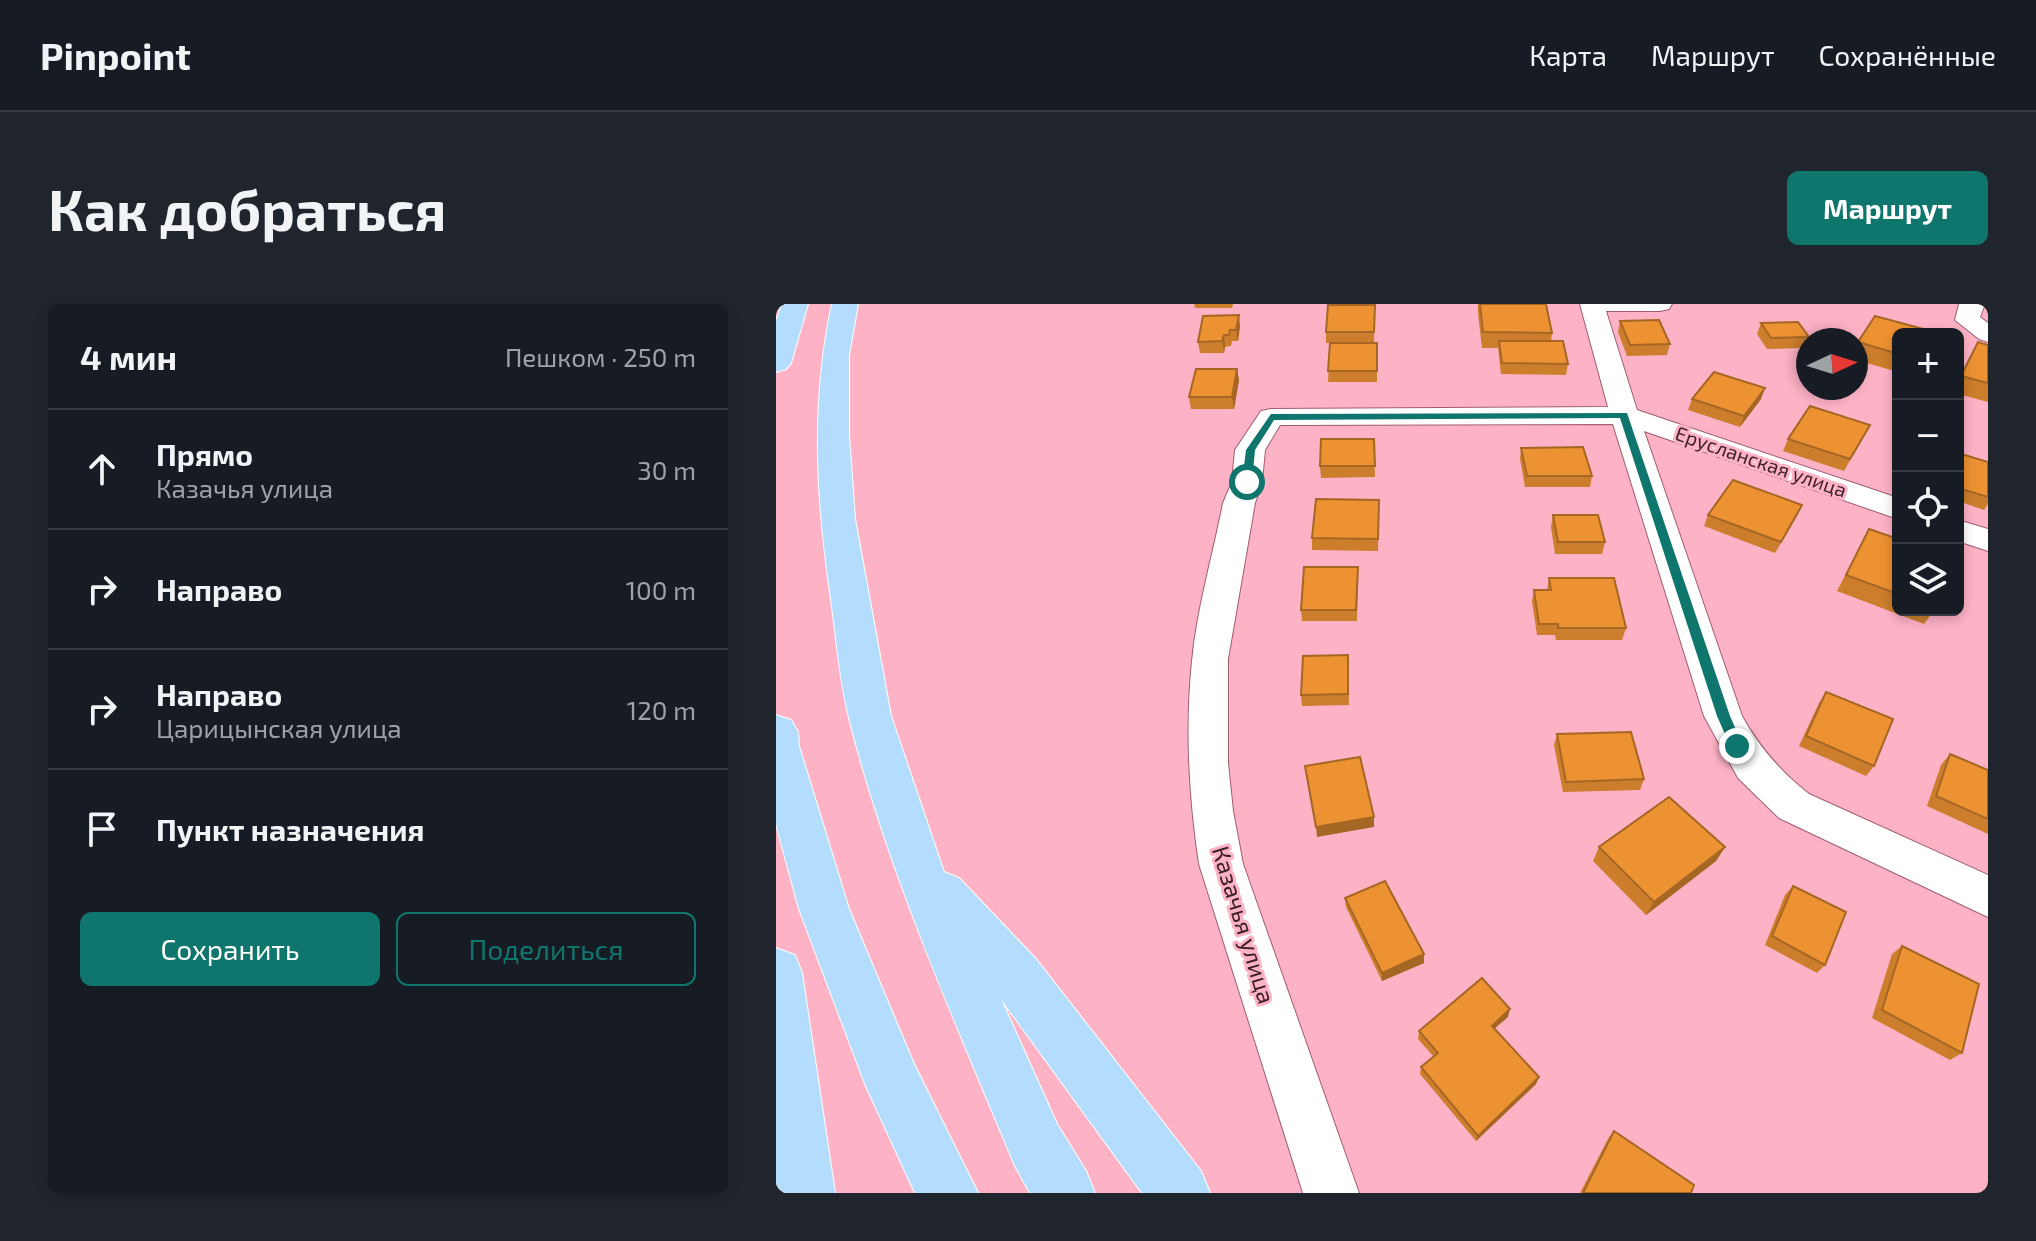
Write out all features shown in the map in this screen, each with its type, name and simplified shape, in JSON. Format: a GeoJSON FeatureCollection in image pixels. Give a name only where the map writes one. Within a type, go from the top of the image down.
{"type":"FeatureCollection","features":[{"type":"Feature","properties":{"kind":"main road"},"geometry":{"type":"LineString","coordinates":[[776,363],[795,304]]}},
{"type":"Feature","properties":{"kind":"main road"},"geometry":{"type":"LineString","coordinates":[[845,304],[835,355],[833,436],[837,519],[870,716],[920,872],[1036,1145],[1064,1193]]}},
{"type":"Feature","properties":{"kind":"main road"},"geometry":{"type":"LineString","coordinates":[[776,732],[776,755]]}},
{"type":"Feature","properties":{"kind":"main road"},"geometry":{"type":"LineString","coordinates":[[777,746],[824,909],[894,1084],[947,1193]]}},
{"type":"Feature","properties":{"kind":"main road"},"geometry":{"type":"LineString","coordinates":[[920,872],[1017,977],[1179,1193]]}},
{"type":"Feature","properties":{"kind":"main road"},"geometry":{"type":"LineString","coordinates":[[776,973],[804,1193]]}},
{"type":"Feature","properties":{"kind":"street"},"geometry":{"type":"LineString","coordinates":[[1660,304],[1592,304],[1624,415],[1723,716],[1737,746],[1770,789],[1794,806],[1988,897]]}},
{"type":"Feature","properties":{"kind":"street"},"geometry":{"type":"LineString","coordinates":[[1973,304],[1968,309],[1967,320],[1988,334]]}},
{"type":"Feature","properties":{"kind":"street","name":"Ерусланская улица"},"geometry":{"type":"LineString","coordinates":[[1271,417],[1624,415],[1892,507]]}},
{"type":"Feature","properties":{"kind":"street","name":"Казачья улица"},"geometry":{"type":"LineString","coordinates":[[1271,417],[1250,450],[1247,482],[1239,503],[1213,644],[1208,763],[1221,864],[1331,1193]]}},
{"type":"Feature","properties":{"kind":"street"},"geometry":{"type":"LineString","coordinates":[[1964,532],[1988,540]]}},
{"type":"Feature","properties":{"kind":"building"},"geometry":{"type":"Polygon","coordinates":[[[1480,304],[1546,304],[1552,333],[1483,332],[1480,304]]]}},
{"type":"Feature","properties":{"kind":"building"},"geometry":{"type":"Polygon","coordinates":[[[1328,305],[1375,305],[1374,332],[1326,332],[1328,305]]]}},
{"type":"Feature","properties":{"kind":"building"},"geometry":{"type":"Polygon","coordinates":[[[1239,315],[1236,330],[1230,330],[1222,341],[1198,342],[1203,316],[1239,315]]]}},
{"type":"Feature","properties":{"kind":"building"},"geometry":{"type":"Polygon","coordinates":[[[1875,316],[1920,328],[1892,328],[1892,352],[1868,345],[1867,328],[1875,316]]]}},
{"type":"Feature","properties":{"kind":"building"},"geometry":{"type":"Polygon","coordinates":[[[1659,320],[1670,344],[1630,345],[1620,321],[1659,320]]]}},
{"type":"Feature","properties":{"kind":"building"},"geometry":{"type":"Polygon","coordinates":[[[1798,322],[1802,328],[1796,328],[1796,337],[1771,338],[1761,323],[1798,322]]]}},
{"type":"Feature","properties":{"kind":"building"},"geometry":{"type":"Polygon","coordinates":[[[1499,341],[1563,341],[1568,364],[1502,363],[1499,341]]]}},
{"type":"Feature","properties":{"kind":"building"},"geometry":{"type":"Polygon","coordinates":[[[1978,342],[1988,345],[1988,383],[1964,377],[1964,370],[1978,342]]]}},
{"type":"Feature","properties":{"kind":"building"},"geometry":{"type":"Polygon","coordinates":[[[1330,343],[1377,343],[1377,371],[1328,371],[1330,343]]]}},
{"type":"Feature","properties":{"kind":"building"},"geometry":{"type":"Polygon","coordinates":[[[1196,369],[1237,369],[1232,397],[1189,397],[1196,369]]]}},
{"type":"Feature","properties":{"kind":"building"},"geometry":{"type":"Polygon","coordinates":[[[1714,372],[1765,388],[1744,416],[1692,399],[1714,372]]]}},
{"type":"Feature","properties":{"kind":"building"},"geometry":{"type":"Polygon","coordinates":[[[1810,406],[1870,425],[1850,459],[1788,439],[1810,406]]]}},
{"type":"Feature","properties":{"kind":"building"},"geometry":{"type":"Polygon","coordinates":[[[1321,439],[1374,439],[1375,466],[1320,466],[1321,439]]]}},
{"type":"Feature","properties":{"kind":"building"},"geometry":{"type":"Polygon","coordinates":[[[1583,447],[1592,476],[1527,476],[1521,448],[1583,447]]]}},
{"type":"Feature","properties":{"kind":"building"},"geometry":{"type":"Polygon","coordinates":[[[1964,455],[1988,462],[1988,497],[1964,490],[1964,455]]]}},
{"type":"Feature","properties":{"kind":"building"},"geometry":{"type":"Polygon","coordinates":[[[1733,480],[1802,505],[1781,542],[1708,515],[1733,480]]]}},
{"type":"Feature","properties":{"kind":"building"},"geometry":{"type":"Polygon","coordinates":[[[1316,499],[1379,500],[1378,539],[1312,538],[1316,499]]]}},
{"type":"Feature","properties":{"kind":"building"},"geometry":{"type":"Polygon","coordinates":[[[1553,515],[1598,515],[1605,542],[1558,542],[1553,515]]]}},
{"type":"Feature","properties":{"kind":"building"},"geometry":{"type":"Polygon","coordinates":[[[1869,529],[1892,537],[1892,592],[1846,575],[1869,529]]]}},
{"type":"Feature","properties":{"kind":"building"},"geometry":{"type":"Polygon","coordinates":[[[1304,567],[1358,567],[1356,610],[1301,610],[1304,567]]]}},
{"type":"Feature","properties":{"kind":"building"},"geometry":{"type":"Polygon","coordinates":[[[1549,578],[1614,578],[1626,628],[1558,628],[1558,624],[1539,624],[1534,590],[1551,590],[1549,578]]]}},
{"type":"Feature","properties":{"kind":"building"},"geometry":{"type":"Polygon","coordinates":[[[1348,655],[1348,694],[1301,695],[1303,656],[1348,655]]]}},
{"type":"Feature","properties":{"kind":"building"},"geometry":{"type":"Polygon","coordinates":[[[1826,692],[1893,719],[1874,766],[1806,736],[1826,692]]]}},
{"type":"Feature","properties":{"kind":"building"},"geometry":{"type":"Polygon","coordinates":[[[1631,732],[1644,779],[1566,782],[1557,734],[1631,732]]]}},
{"type":"Feature","properties":{"kind":"building"},"geometry":{"type":"Polygon","coordinates":[[[1950,754],[1988,770],[1988,819],[1936,796],[1950,754]]]}},
{"type":"Feature","properties":{"kind":"building"},"geometry":{"type":"Polygon","coordinates":[[[1360,757],[1374,817],[1316,827],[1305,766],[1360,757]]]}},
{"type":"Feature","properties":{"kind":"building"},"geometry":{"type":"Polygon","coordinates":[[[1669,797],[1725,847],[1654,902],[1599,847],[1669,797]]]}},
{"type":"Feature","properties":{"kind":"building"},"geometry":{"type":"Polygon","coordinates":[[[1385,881],[1424,954],[1382,973],[1345,898],[1385,881]]]}},
{"type":"Feature","properties":{"kind":"building"},"geometry":{"type":"Polygon","coordinates":[[[1793,886],[1846,912],[1825,965],[1772,936],[1793,886]]]}},
{"type":"Feature","properties":{"kind":"building"},"geometry":{"type":"Polygon","coordinates":[[[1902,946],[1979,984],[1962,1053],[1882,1010],[1902,946]]]}},
{"type":"Feature","properties":{"kind":"building"},"geometry":{"type":"Polygon","coordinates":[[[1482,978],[1510,1009],[1492,1026],[1539,1077],[1478,1136],[1421,1067],[1438,1053],[1419,1031],[1482,978]]]}},
{"type":"Feature","properties":{"kind":"building"},"geometry":{"type":"Polygon","coordinates":[[[1614,1131],[1694,1185],[1691,1193],[1583,1193],[1614,1131]]]}},
{"type":"Feature","properties":{"kind":"route"},"geometry":{"type":"LineString","coordinates":[[1247,482],[1250,450],[1271,417],[1624,415],[1723,716],[1737,746]]}}]}
